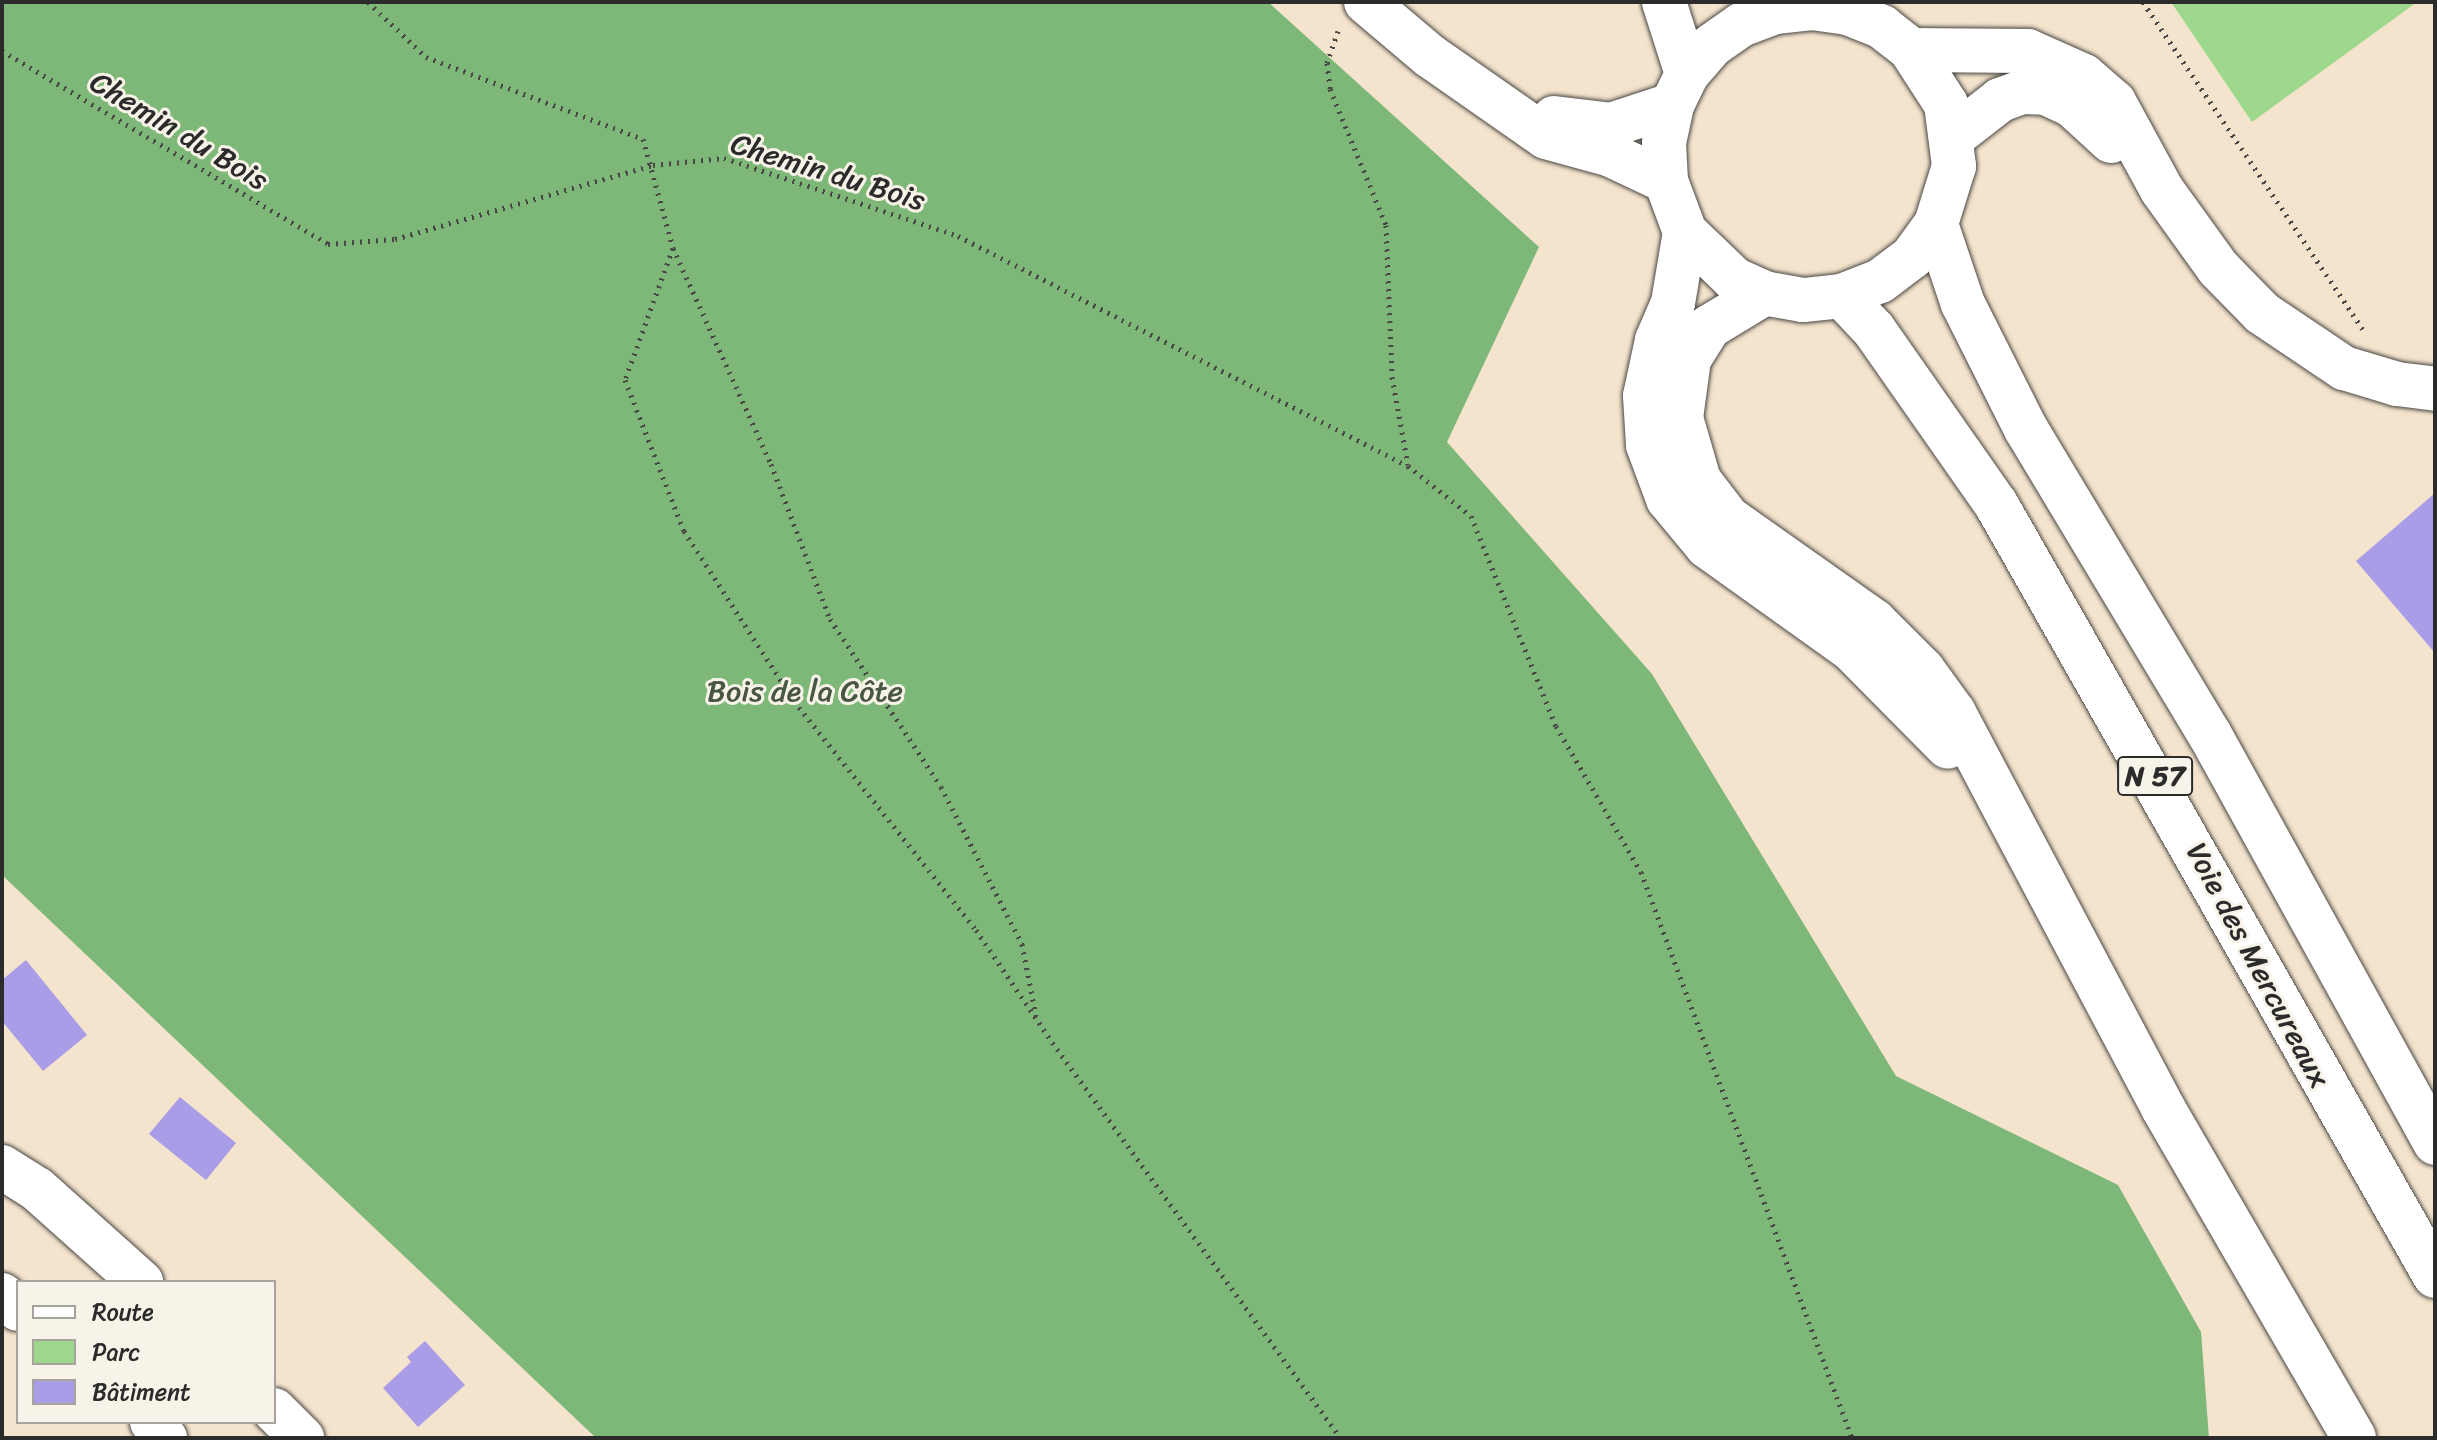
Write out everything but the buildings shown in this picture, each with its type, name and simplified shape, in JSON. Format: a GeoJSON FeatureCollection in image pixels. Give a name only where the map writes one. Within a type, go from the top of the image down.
{"type":"FeatureCollection","features":[{"type":"Feature","properties":{"kind":"main road"},"geometry":{"type":"LineString","coordinates":[[1664,2],[1679,89]]}},
{"type":"Feature","properties":{"kind":"main road"},"geometry":{"type":"LineString","coordinates":[[1767,7],[1848,13],[1882,27],[1911,50],[1946,104],[1954,136],[1949,196],[1936,224],[1912,257],[1880,281],[1842,296],[1803,300],[1765,293],[1716,265],[1685,232],[1666,181],[1664,143],[1679,89],[1711,46],[1767,7]]}},
{"type":"Feature","properties":{"kind":"main road"},"geometry":{"type":"LineString","coordinates":[[1354,14],[1430,56],[1505,105],[1546,137],[1611,155],[1666,181]]}},
{"type":"Feature","properties":{"kind":"main road"},"geometry":{"type":"LineString","coordinates":[[1911,50],[2028,51],[2064,65],[2114,102],[2162,190],[2218,268],[2262,313],[2344,368],[2416,386]]}},
{"type":"Feature","properties":{"kind":"main road"},"geometry":{"type":"LineString","coordinates":[[1505,105],[1596,126],[1621,123],[1679,89]]}},
{"type":"Feature","properties":{"kind":"main road"},"geometry":{"type":"LineString","coordinates":[[1954,136],[2000,100],[2022,92],[2046,93],[2072,105],[2162,190]]}},
{"type":"Feature","properties":{"kind":"main road","name":"N 57"},"geometry":{"type":"LineString","coordinates":[[1936,224],[1963,304],[2026,429],[2210,735],[2435,1143]]}},
{"type":"Feature","properties":{"kind":"main road"},"geometry":{"type":"LineString","coordinates":[[1685,232],[1673,303],[1652,354],[1645,396],[1648,445],[1668,499],[1707,546],[1852,650],[1892,686],[2000,808]]}},
{"type":"Feature","properties":{"kind":"main road"},"geometry":{"type":"LineString","coordinates":[[1765,293],[1709,327],[1689,359],[1681,418],[1694,469],[1728,518],[1836,590],[1923,670],[1954,713],[2000,808],[2163,1108],[2354,1438]]}},
{"type":"Feature","properties":{"kind":"main road","name":"Voie des Mercureaux"},"geometry":{"type":"LineString","coordinates":[[1842,296],[1905,372],[1996,504],[2435,1276]]}},
{"type":"Feature","properties":{"kind":"main road"},"geometry":{"type":"LineString","coordinates":[[2,1167],[37,1189],[139,1280]]}},
{"type":"Feature","properties":{"kind":"main road"},"geometry":{"type":"LineString","coordinates":[[276,1412],[302,1438]]}},
{"type":"Feature","properties":{"kind":"path"},"geometry":{"type":"LineString","coordinates":[[368,2],[426,57],[643,139],[653,165],[673,248],[771,464],[830,619],[941,787],[1022,944],[1036,1020]]}},
{"type":"Feature","properties":{"kind":"path"},"geometry":{"type":"LineString","coordinates":[[2143,2],[2416,386]]}},
{"type":"Feature","properties":{"kind":"path"},"geometry":{"type":"LineString","coordinates":[[1354,14],[1332,38],[1327,63],[1330,89],[1386,225],[1392,377],[1408,466]]}},
{"type":"Feature","properties":{"kind":"path","name":"Chemin du Bois"},"geometry":{"type":"LineString","coordinates":[[2,51],[328,244],[395,239],[653,165],[724,158],[958,236],[1408,466],[1471,516],[1556,726],[1641,872],[1852,1438]]}},
{"type":"Feature","properties":{"kind":"path"},"geometry":{"type":"LineString","coordinates":[[673,248],[625,380],[684,531],[794,701],[976,930],[1036,1020],[1341,1438]]}},
{"type":"Feature","properties":{"kind":"green space","name":"Bois de la Côte"},"geometry":{"type":"Polygon","coordinates":[[[2,2],[1268,2],[1539,247],[1447,442],[1652,674],[1896,1076],[2118,1185],[2201,1332],[2209,1438],[596,1438],[2,875],[2,2]]]}},
{"type":"Feature","properties":{"kind":"green space"},"geometry":{"type":"Polygon","coordinates":[[[2171,2],[2417,2],[2252,122],[2171,2]]]}}]}
